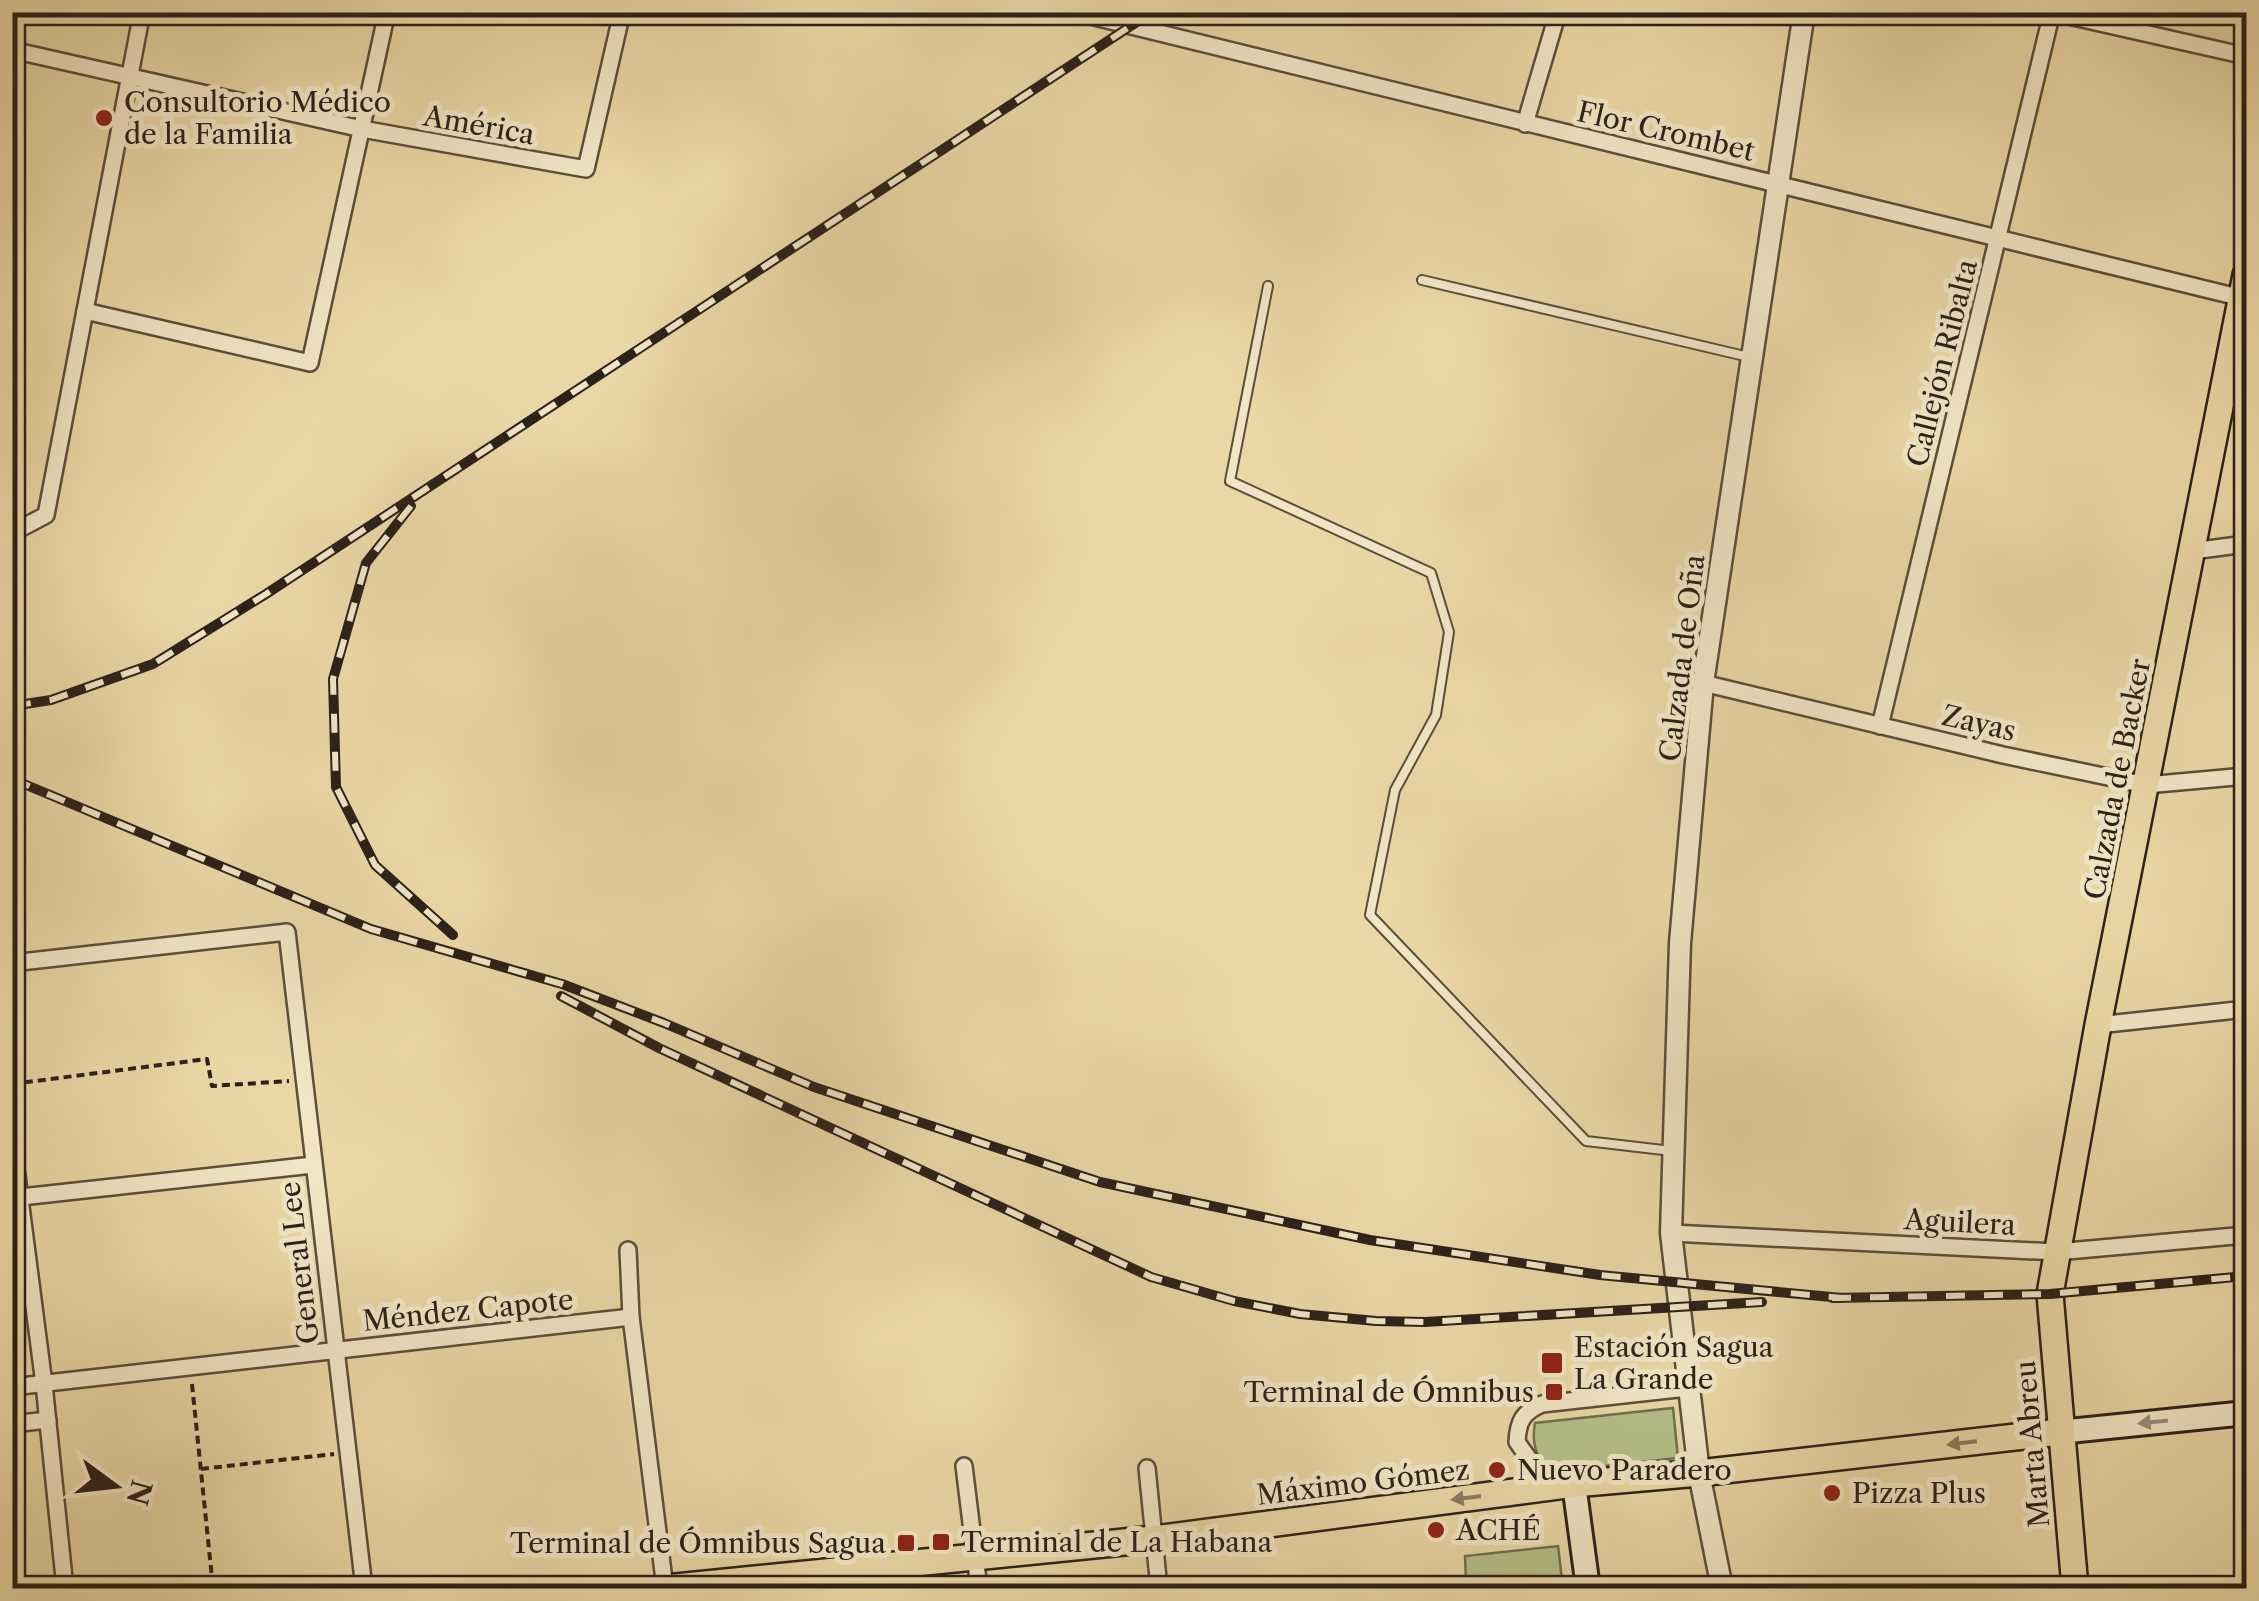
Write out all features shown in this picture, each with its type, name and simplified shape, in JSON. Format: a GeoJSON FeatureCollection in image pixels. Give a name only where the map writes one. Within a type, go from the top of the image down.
{"type":"FeatureCollection","features":[{"type":"Feature","properties":{"kind":"main road","name":"Calzada de Backer"},"geometry":{"type":"LineString","coordinates":[[2050,1294],[2098,1025],[2245,291]]}},
{"type":"Feature","properties":{"kind":"main road","name":"Marta Abreu"},"geometry":{"type":"LineString","coordinates":[[2050,1294],[2075,1588]]}},
{"type":"Feature","properties":{"kind":"main road","name":"Máximo Gómez"},"geometry":{"type":"LineString","coordinates":[[665,1588],[1154,1539],[1562,1486],[2246,1413]]}},
{"type":"Feature","properties":{"kind":"main road"},"geometry":{"type":"LineString","coordinates":[[1562,1486],[1579,1518],[1588,1588]]}},
{"type":"Feature","properties":{"kind":"street"},"geometry":{"type":"LineString","coordinates":[[12,533],[46,515],[142,12]]}},
{"type":"Feature","properties":{"kind":"street"},"geometry":{"type":"LineString","coordinates":[[85,311],[310,363],[387,12]]}},
{"type":"Feature","properties":{"kind":"street","name":"América"},"geometry":{"type":"LineString","coordinates":[[12,50],[362,129],[586,169],[622,12]]}},
{"type":"Feature","properties":{"kind":"street"},"geometry":{"type":"LineString","coordinates":[[1525,124],[1558,12]]}},
{"type":"Feature","properties":{"kind":"street","name":"Calzada de Oña"},"geometry":{"type":"LineString","coordinates":[[1722,1588],[1699,1473],[1671,1234],[1680,943],[1703,683],[1804,12]]}},
{"type":"Feature","properties":{"kind":"street","name":"Flor Crombet"},"geometry":{"type":"LineString","coordinates":[[1081,13],[1998,239],[2245,291]]}},
{"type":"Feature","properties":{"kind":"street"},"geometry":{"type":"LineString","coordinates":[[2052,13],[2246,56]]}},
{"type":"Feature","properties":{"kind":"street","name":"Callejón Ribalta"},"geometry":{"type":"LineString","coordinates":[[1880,726],[2052,13]]}},
{"type":"Feature","properties":{"kind":"street"},"geometry":{"type":"LineString","coordinates":[[2192,551],[2246,544]]}},
{"type":"Feature","properties":{"kind":"street","name":"Zayas"},"geometry":{"type":"LineString","coordinates":[[1703,683],[2146,785],[2246,776]]}},
{"type":"Feature","properties":{"kind":"street","name":"General Lee"},"geometry":{"type":"LineString","coordinates":[[12,963],[286,932],[364,1588]]}},
{"type":"Feature","properties":{"kind":"street"},"geometry":{"type":"LineString","coordinates":[[2098,1025],[2246,1010]]}},
{"type":"Feature","properties":{"kind":"street"},"geometry":{"type":"LineString","coordinates":[[12,1137],[16,1198],[44,1384],[65,1588]]}},
{"type":"Feature","properties":{"kind":"street"},"geometry":{"type":"LineString","coordinates":[[16,1198],[313,1165]]}},
{"type":"Feature","properties":{"kind":"street","name":"Aguilera"},"geometry":{"type":"LineString","coordinates":[[1671,1234],[2056,1252],[2246,1235]]}},
{"type":"Feature","properties":{"kind":"street"},"geometry":{"type":"LineString","coordinates":[[628,1250],[631,1317],[665,1588]]}},
{"type":"Feature","properties":{"kind":"street","name":"Méndez Capote"},"geometry":{"type":"LineString","coordinates":[[12,1387],[631,1317]]}},
{"type":"Feature","properties":{"kind":"street"},"geometry":{"type":"LineString","coordinates":[[1562,1486],[1525,1456],[1516,1442],[1518,1426],[1526,1411],[1542,1404],[1688,1388]]}},
{"type":"Feature","properties":{"kind":"street"},"geometry":{"type":"LineString","coordinates":[[12,1424],[48,1420]]}},
{"type":"Feature","properties":{"kind":"street"},"geometry":{"type":"LineString","coordinates":[[1518,1492],[1526,1480],[1525,1456]]}},
{"type":"Feature","properties":{"kind":"street"},"geometry":{"type":"LineString","coordinates":[[964,1466],[979,1588]]}},
{"type":"Feature","properties":{"kind":"street"},"geometry":{"type":"LineString","coordinates":[[1147,1468],[1160,1588]]}},
{"type":"Feature","properties":{"kind":"lane"},"geometry":{"type":"LineString","coordinates":[[1422,280],[1753,358]]}},
{"type":"Feature","properties":{"kind":"lane"},"geometry":{"type":"LineString","coordinates":[[1268,286],[1230,481],[1430,572],[1449,632],[1436,715],[1395,790],[1370,914],[1586,1141],[1672,1151]]}},
{"type":"Feature","properties":{"kind":"path"},"geometry":{"type":"LineString","coordinates":[[12,1084],[207,1059],[212,1086],[304,1080]]}},
{"type":"Feature","properties":{"kind":"path"},"geometry":{"type":"LineString","coordinates":[[190,1367],[213,1588]]}},
{"type":"Feature","properties":{"kind":"path"},"geometry":{"type":"LineString","coordinates":[[201,1469],[348,1453]]}},
{"type":"Feature","properties":{"kind":"green space"},"geometry":{"type":"Polygon","coordinates":[[[1673,1408],[1678,1458],[1550,1472],[1536,1449],[1535,1423],[1673,1408]]]}},
{"type":"Feature","properties":{"kind":"green space"},"geometry":{"type":"Polygon","coordinates":[[[1558,1546],[1563,1588],[1429,1588],[1466,1583],[1465,1556],[1558,1546]]]}},
{"type":"Feature","properties":{"kind":"railway"},"geometry":{"type":"LineString","coordinates":[[12,706],[51,700],[153,664],[266,594],[1152,12]]}},
{"type":"Feature","properties":{"kind":"railway"},"geometry":{"type":"LineString","coordinates":[[411,506],[366,563],[333,679],[336,787],[375,865],[453,935]]}},
{"type":"Feature","properties":{"kind":"railway"},"geometry":{"type":"LineString","coordinates":[[12,779],[371,929],[562,984],[814,1087],[1100,1182],[1370,1240],[1600,1275],[1842,1298]]}},
{"type":"Feature","properties":{"kind":"railway"},"geometry":{"type":"LineString","coordinates":[[561,996],[659,1048],[1151,1277],[1234,1301],[1300,1314],[1425,1322],[1762,1302]]}},
{"type":"Feature","properties":{"kind":"railway"},"geometry":{"type":"LineString","coordinates":[[1832,1298],[2050,1294],[2246,1276]]}},
{"type":"Feature","properties":{"kind":"place","name":"Consultorio Médico de la Familia"},"geometry":{"type":"Point","coordinates":[104,118]}},
{"type":"Feature","properties":{"kind":"place","name":"Estación Sagua La Grande"},"geometry":{"type":"Point","coordinates":[1552,1363]}},
{"type":"Feature","properties":{"kind":"place","name":"Terminal de Ómnibus"},"geometry":{"type":"Point","coordinates":[1554,1392]}},
{"type":"Feature","properties":{"kind":"place","name":"Nuevo Paradero"},"geometry":{"type":"Point","coordinates":[1497,1470]}},
{"type":"Feature","properties":{"kind":"place","name":"Pizza Plus"},"geometry":{"type":"Point","coordinates":[1832,1493]}},
{"type":"Feature","properties":{"kind":"place","name":"ACHÉ"},"geometry":{"type":"Point","coordinates":[1436,1530]}},
{"type":"Feature","properties":{"kind":"place","name":"Terminal de La Habana"},"geometry":{"type":"Point","coordinates":[941,1542]}},
{"type":"Feature","properties":{"kind":"place","name":"Terminal de Ómnibus Sagua"},"geometry":{"type":"Point","coordinates":[906,1543]}}]}
